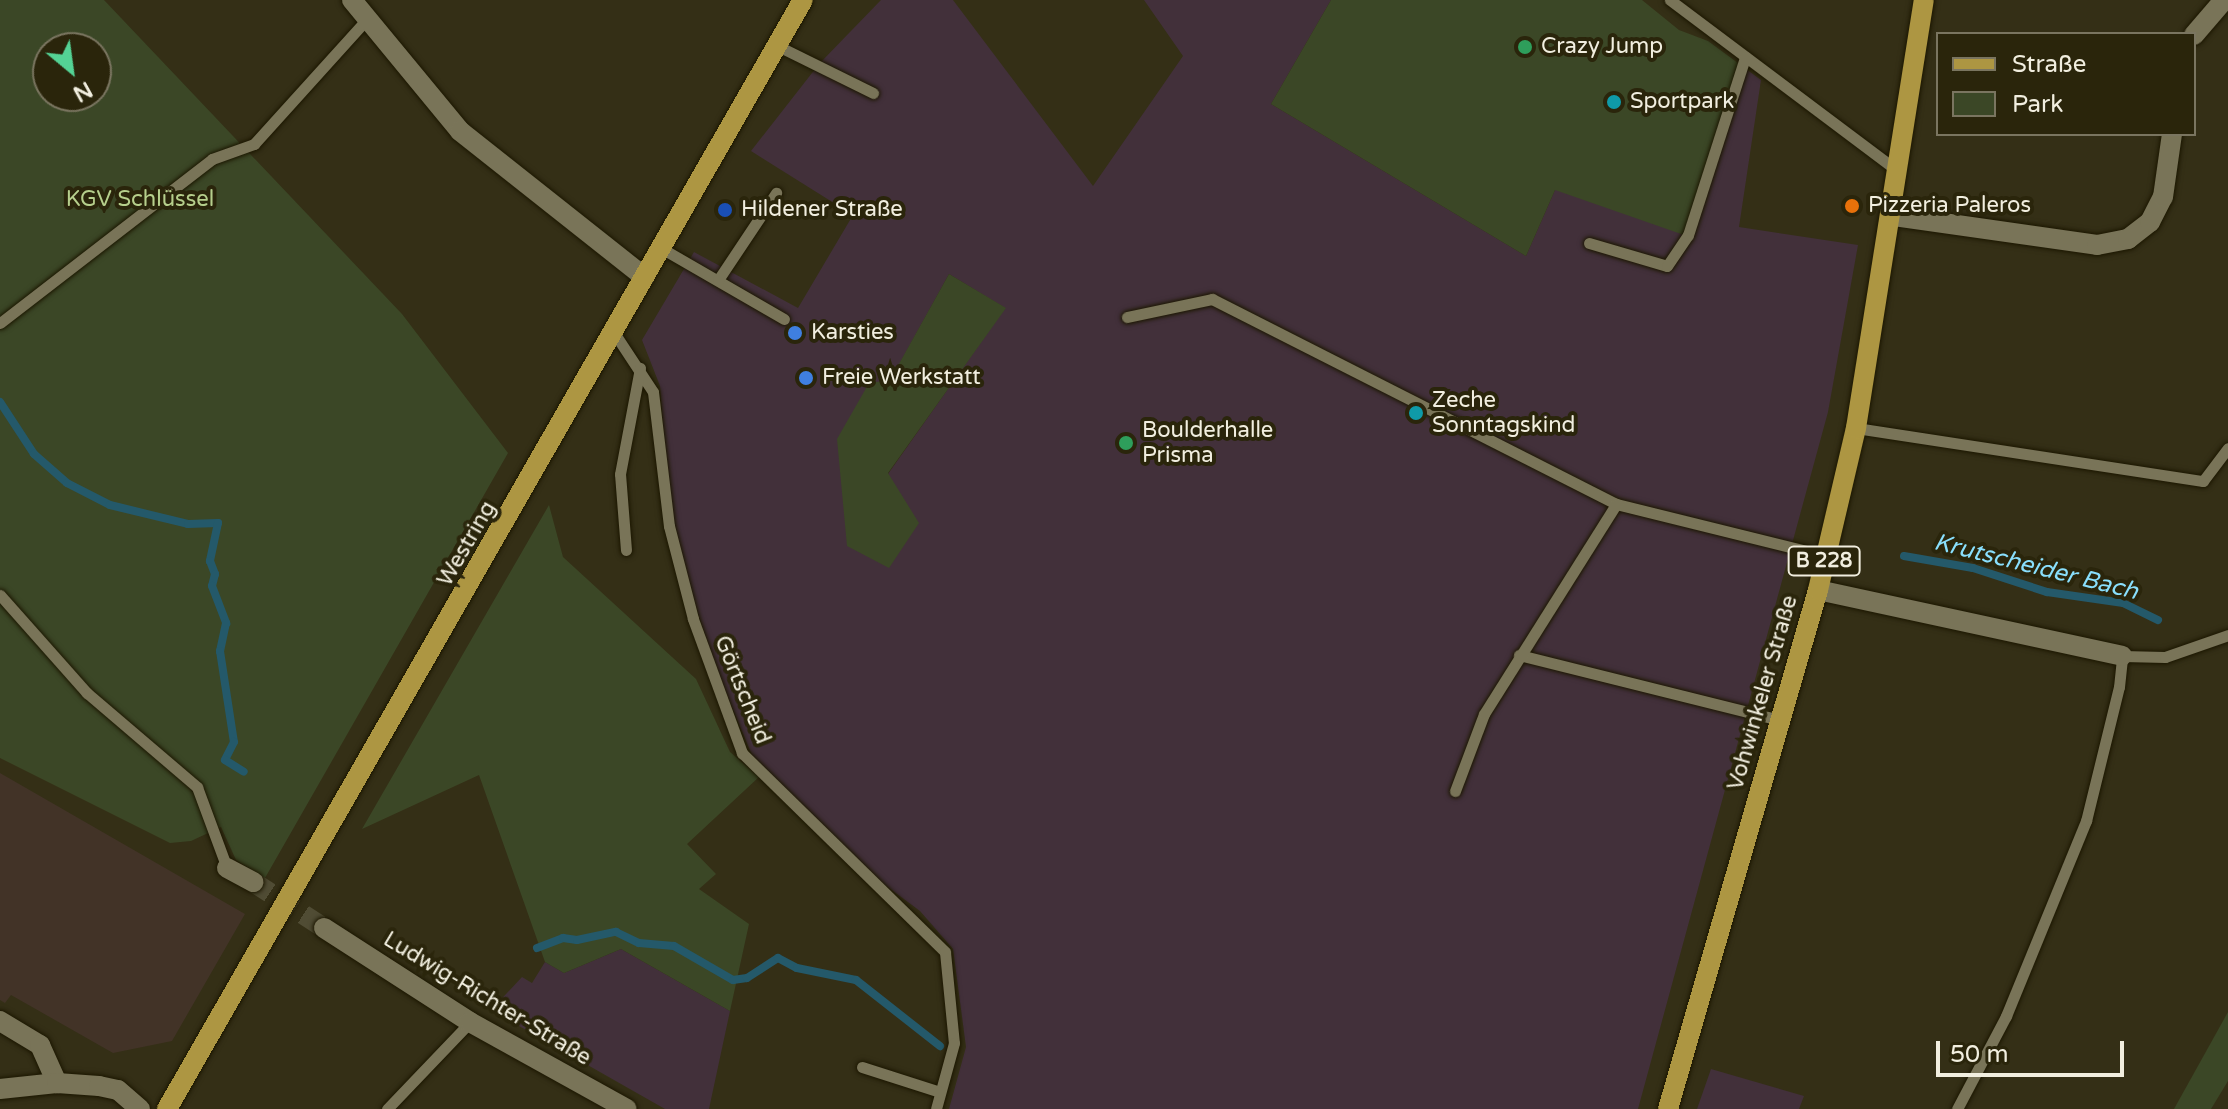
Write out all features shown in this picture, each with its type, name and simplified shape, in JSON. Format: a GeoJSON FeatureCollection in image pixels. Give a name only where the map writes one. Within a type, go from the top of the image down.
{"type":"FeatureCollection","features":[{"type":"Feature","properties":{"kind":"main road","name":"Westring"},"geometry":{"type":"LineString","coordinates":[[167,1109],[803,0]]}},
{"type":"Feature","properties":{"kind":"main road","name":"Vohwinkeler Straße"},"geometry":{"type":"LineString","coordinates":[[1668,1109],[1818,590],[1856,428],[1894,216],[1924,0]]}},
{"type":"Feature","properties":{"kind":"street"},"geometry":{"type":"LineString","coordinates":[[352,0],[460,131],[644,277]]}},
{"type":"Feature","properties":{"kind":"street"},"geometry":{"type":"LineString","coordinates":[[2196,33],[2224,0]]}},
{"type":"Feature","properties":{"kind":"street"},"geometry":{"type":"LineString","coordinates":[[1894,216],[2097,245],[2128,239],[2150,222],[2163,197],[2172,136]]}},
{"type":"Feature","properties":{"kind":"street"},"geometry":{"type":"LineString","coordinates":[[1818,590],[2122,656]]}},
{"type":"Feature","properties":{"kind":"street"},"geometry":{"type":"LineString","coordinates":[[227,868],[253,882]]}},
{"type":"Feature","properties":{"kind":"street","name":"Ludwig-Richter-Straße"},"geometry":{"type":"LineString","coordinates":[[324,928],[470,1022],[627,1109]]}},
{"type":"Feature","properties":{"kind":"street"},"geometry":{"type":"LineString","coordinates":[[0,1021],[40,1045],[57,1083]]}},
{"type":"Feature","properties":{"kind":"street"},"geometry":{"type":"LineString","coordinates":[[0,1089],[57,1083],[118,1090],[140,1109]]}},
{"type":"Feature","properties":{"kind":"lane"},"geometry":{"type":"LineString","coordinates":[[1670,0],[1900,172]]}},
{"type":"Feature","properties":{"kind":"lane"},"geometry":{"type":"LineString","coordinates":[[0,323],[212,159],[254,144],[366,20]]}},
{"type":"Feature","properties":{"kind":"lane"},"geometry":{"type":"LineString","coordinates":[[778,46],[873,93]]}},
{"type":"Feature","properties":{"kind":"lane"},"geometry":{"type":"LineString","coordinates":[[1589,243],[1667,266],[1688,235],[1745,57]]}},
{"type":"Feature","properties":{"kind":"lane"},"geometry":{"type":"LineString","coordinates":[[718,280],[776,193]]}},
{"type":"Feature","properties":{"kind":"lane"},"geometry":{"type":"LineString","coordinates":[[661,248],[784,319]]}},
{"type":"Feature","properties":{"kind":"lane"},"geometry":{"type":"LineString","coordinates":[[1127,317],[1212,299],[1616,504],[1826,556]]}},
{"type":"Feature","properties":{"kind":"lane","name":"Görtscheid"},"geometry":{"type":"LineString","coordinates":[[613,331],[653,392],[669,526],[689,606],[742,753],[945,952],[954,1043],[936,1109]]}},
{"type":"Feature","properties":{"kind":"lane"},"geometry":{"type":"LineString","coordinates":[[626,550],[620,474],[640,368]]}},
{"type":"Feature","properties":{"kind":"lane"},"geometry":{"type":"LineString","coordinates":[[1856,428],[2203,481],[2228,448]]}},
{"type":"Feature","properties":{"kind":"lane"},"geometry":{"type":"LineString","coordinates":[[1455,791],[1484,714],[1616,504]]}},
{"type":"Feature","properties":{"kind":"lane"},"geometry":{"type":"LineString","coordinates":[[0,595],[87,693],[197,787],[227,868]]}},
{"type":"Feature","properties":{"kind":"lane"},"geometry":{"type":"LineString","coordinates":[[1957,1109],[2006,1016],[2086,821],[2119,687],[2122,656],[2165,657],[2228,635]]}},
{"type":"Feature","properties":{"kind":"lane"},"geometry":{"type":"LineString","coordinates":[[1519,655],[1780,720]]}},
{"type":"Feature","properties":{"kind":"lane"},"geometry":{"type":"LineString","coordinates":[[387,1109],[470,1022]]}},
{"type":"Feature","properties":{"kind":"lane"},"geometry":{"type":"LineString","coordinates":[[862,1067],[940,1092]]}},
{"type":"Feature","properties":{"kind":"shaded area"},"geometry":{"type":"Polygon","coordinates":[[[881,0],[953,0],[1093,186],[1183,56],[1144,0],[1331,0],[1271,104],[1526,256],[1555,190],[1742,66],[1761,80],[1739,227],[1858,245],[1828,412],[1638,1109],[949,1109],[966,1047],[953,949],[920,911],[885,885],[754,760],[717,671],[671,531],[660,386],[642,340],[694,252],[798,308],[853,215],[751,151],[819,64],[881,0]],[[949,274],[890,381],[888,474],[1005,308],[949,274]]]}},
{"type":"Feature","properties":{"kind":"shaded area"},"geometry":{"type":"Polygon","coordinates":[[[0,773],[245,914],[172,1041],[113,1053],[11,995],[5,1003],[0,1000],[0,773]]]}},
{"type":"Feature","properties":{"kind":"shaded area"},"geometry":{"type":"Polygon","coordinates":[[[621,949],[730,1011],[709,1109],[665,1109],[491,1010],[522,977],[532,983],[545,962],[564,973],[621,949]]]}},
{"type":"Feature","properties":{"kind":"shaded area"},"geometry":{"type":"Polygon","coordinates":[[[1711,1069],[1804,1096],[1799,1109],[1697,1109],[1711,1069]]]}},
{"type":"Feature","properties":{"kind":"green space","name":"KGV Schlüssel"},"geometry":{"type":"Polygon","coordinates":[[[0,0],[104,0],[402,314],[508,453],[265,878],[236,860],[221,827],[191,841],[170,843],[0,758],[0,0]]]}},
{"type":"Feature","properties":{"kind":"green space"},"geometry":{"type":"Polygon","coordinates":[[[1331,0],[1642,0],[1679,30],[1708,41],[1742,66],[1684,235],[1555,190],[1526,256],[1271,104],[1331,0]]]}},
{"type":"Feature","properties":{"kind":"green space"},"geometry":{"type":"Polygon","coordinates":[[[949,274],[1006,308],[888,473],[919,523],[889,568],[847,546],[837,439],[869,383],[890,380],[949,274]]]}},
{"type":"Feature","properties":{"kind":"green space"},"geometry":{"type":"Polygon","coordinates":[[[549,505],[563,557],[696,679],[730,752],[759,777],[687,844],[716,874],[699,889],[749,924],[730,1011],[621,949],[564,973],[545,962],[479,775],[362,829],[549,505]]]}},
{"type":"Feature","properties":{"kind":"green space"},"geometry":{"type":"Polygon","coordinates":[[[2228,1012],[2228,1081],[2211,1109],[2174,1109],[2228,1012]]]}},
{"type":"Feature","properties":{"kind":"waterway","name":"Krutscheider Bach"},"geometry":{"type":"LineString","coordinates":[[0,402],[34,454],[67,483],[110,505],[188,524],[218,523],[210,561],[215,574],[212,586],[226,623],[220,651],[234,742],[225,760],[244,772]]}},
{"type":"Feature","properties":{"kind":"waterway","name":"Krutscheider Bach"},"geometry":{"type":"LineString","coordinates":[[1904,556],[1973,568],[2047,592],[2123,603],[2158,620]]}},
{"type":"Feature","properties":{"kind":"waterway","name":"Krutscheider Bach"},"geometry":{"type":"LineString","coordinates":[[537,948],[563,938],[577,940],[616,932],[639,943],[674,946],[733,980],[747,978],[778,958],[797,968],[856,980],[940,1046]]}},
{"type":"Feature","properties":{"kind":"tunnel"},"geometry":{"type":"LineString","coordinates":[[253,882],[324,928]]}},
{"type":"Feature","properties":{"kind":"place","name":"Crazy Jump"},"geometry":{"type":"Point","coordinates":[1525,47]}},
{"type":"Feature","properties":{"kind":"place","name":"Sportpark"},"geometry":{"type":"Point","coordinates":[1614,102]}},
{"type":"Feature","properties":{"kind":"place","name":"Pizzeria Paleros"},"geometry":{"type":"Point","coordinates":[1852,206]}},
{"type":"Feature","properties":{"kind":"place","name":"Hildener Straße"},"geometry":{"type":"Point","coordinates":[725,210]}},
{"type":"Feature","properties":{"kind":"place","name":"Karsties"},"geometry":{"type":"Point","coordinates":[795,333]}},
{"type":"Feature","properties":{"kind":"place","name":"Freie Werkstatt"},"geometry":{"type":"Point","coordinates":[806,378]}},
{"type":"Feature","properties":{"kind":"place","name":"Zeche Sonntagskind"},"geometry":{"type":"Point","coordinates":[1416,413]}},
{"type":"Feature","properties":{"kind":"place","name":"Boulderhalle Prisma"},"geometry":{"type":"Point","coordinates":[1126,443]}}]}
